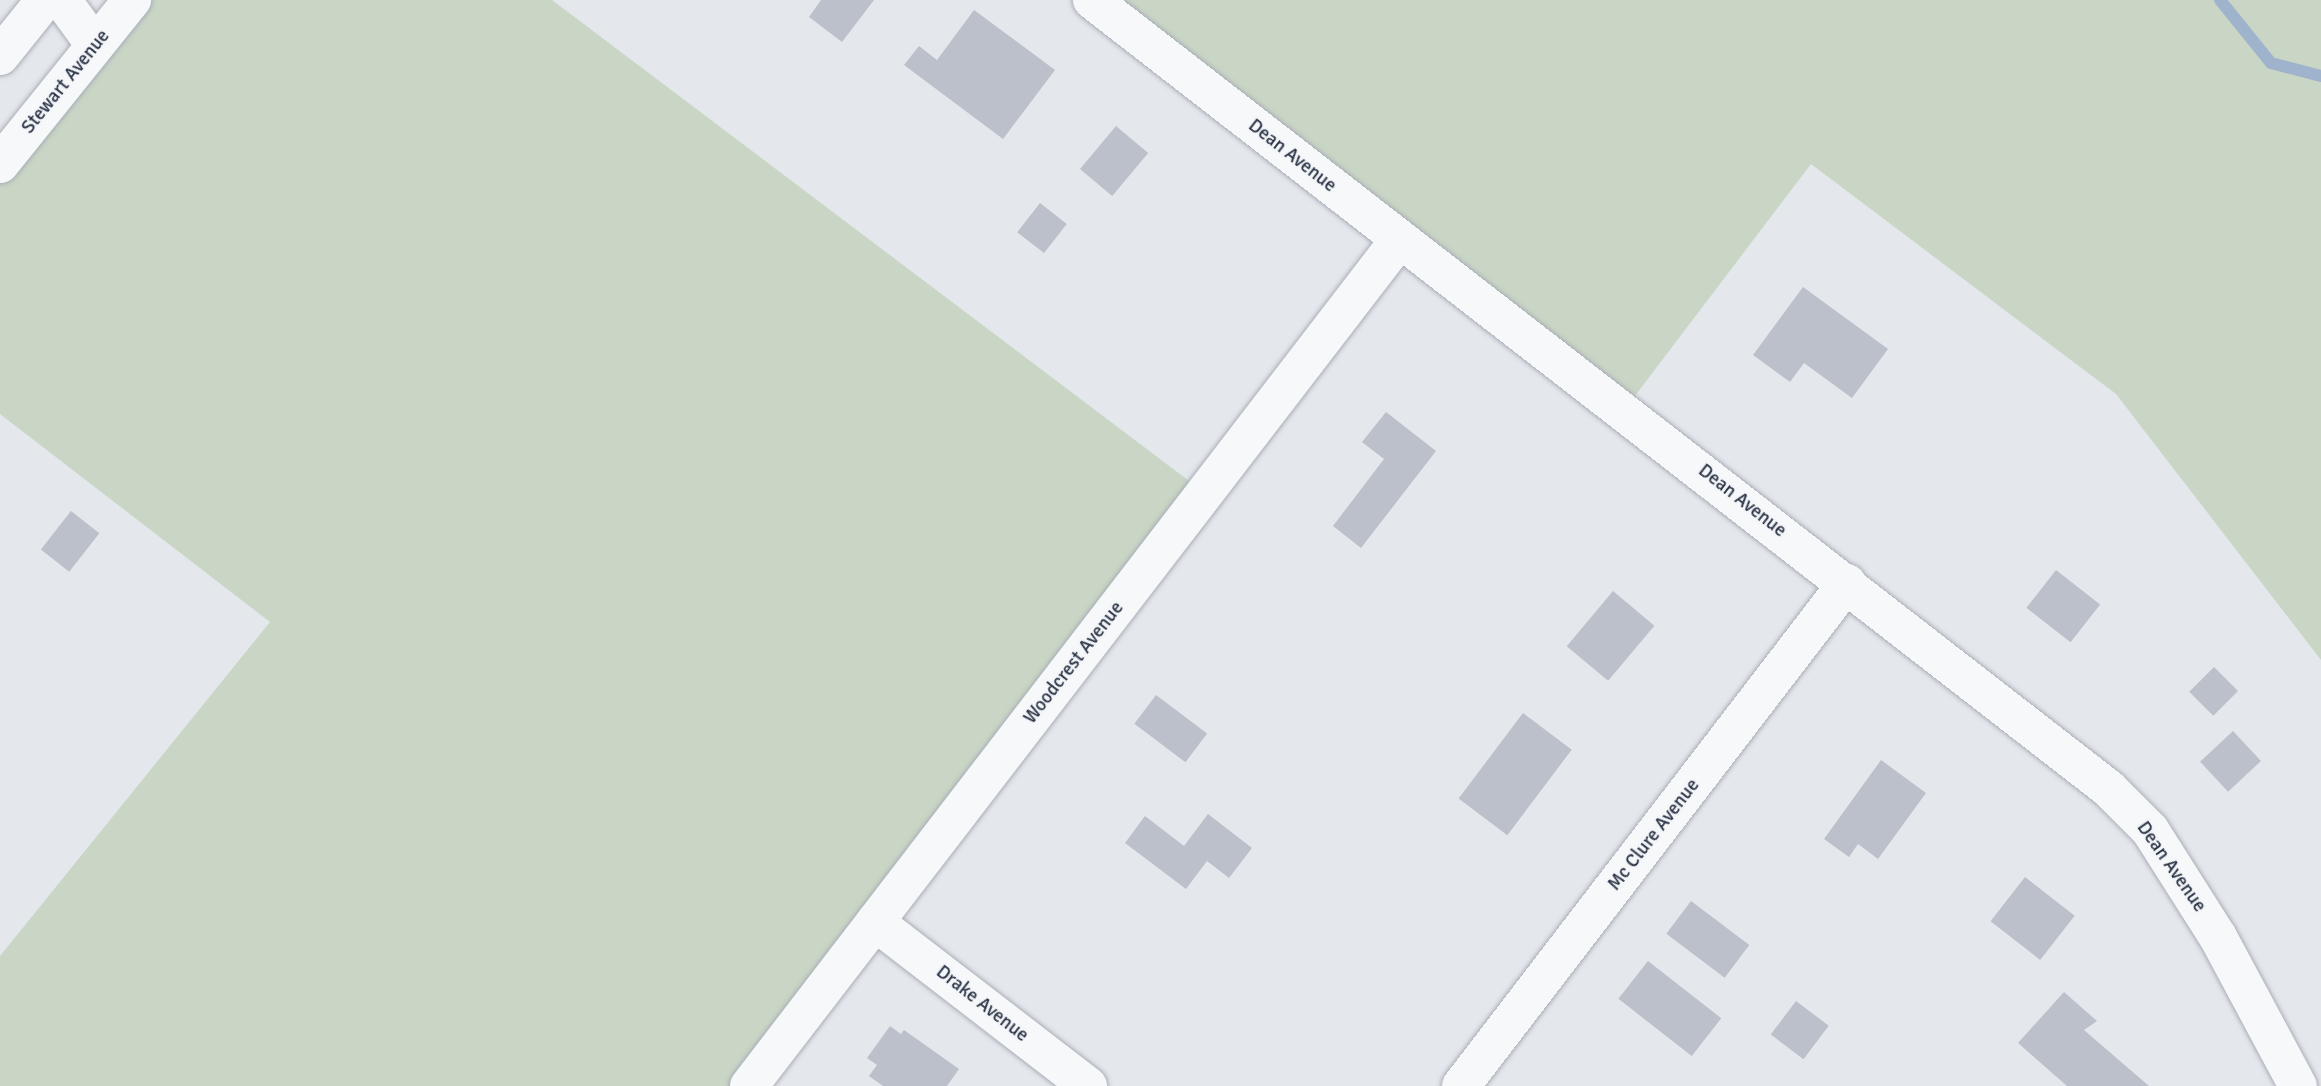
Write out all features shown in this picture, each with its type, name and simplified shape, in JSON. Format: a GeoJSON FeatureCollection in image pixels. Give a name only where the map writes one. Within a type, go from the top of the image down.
{"type":"FeatureCollection","features":[{"type":"Feature","properties":{"kind":"street"},"geometry":{"type":"LineString","coordinates":[[0,55],[45,0]]}},
{"type":"Feature","properties":{"kind":"street"},"geometry":{"type":"LineString","coordinates":[[62,0],[95,45]]}},
{"type":"Feature","properties":{"kind":"street","name":"Stewart Avenue"},"geometry":{"type":"LineString","coordinates":[[0,164],[132,0]]}},
{"type":"Feature","properties":{"kind":"street","name":"Dean Avenue"},"geometry":{"type":"LineString","coordinates":[[1092,0],[1399,240],[1847,583],[2109,789],[2150,830],[2218,937],[2280,1077]]}},
{"type":"Feature","properties":{"kind":"street","name":"Woodcrest Avenue"},"geometry":{"type":"LineString","coordinates":[[749,1086],[1399,240]]}},
{"type":"Feature","properties":{"kind":"street","name":"Mc Clure Avenue"},"geometry":{"type":"LineString","coordinates":[[1461,1086],[1847,583]]}},
{"type":"Feature","properties":{"kind":"street","name":"Drake Avenue"},"geometry":{"type":"LineString","coordinates":[[875,922],[1088,1086]]}},
{"type":"Feature","properties":{"kind":"green space"},"geometry":{"type":"Polygon","coordinates":[[[132,0],[552,0],[1205,493],[749,1086],[0,1086],[0,956],[270,622],[0,414],[0,164],[132,0]]]}},
{"type":"Feature","properties":{"kind":"green space"},"geometry":{"type":"Polygon","coordinates":[[[1092,0],[2321,0],[2321,660],[2116,394],[1811,164],[1625,409],[1092,0]]]}},
{"type":"Feature","properties":{"kind":"building"},"geometry":{"type":"Polygon","coordinates":[[[821,0],[874,0],[842,42],[809,17],[821,0]]]}},
{"type":"Feature","properties":{"kind":"building"},"geometry":{"type":"Polygon","coordinates":[[[974,10],[1055,70],[1003,139],[904,65],[919,46],[937,60],[974,10]]]}},
{"type":"Feature","properties":{"kind":"building"},"geometry":{"type":"Polygon","coordinates":[[[1116,126],[1148,153],[1112,196],[1080,169],[1116,126]]]}},
{"type":"Feature","properties":{"kind":"building"},"geometry":{"type":"Polygon","coordinates":[[[1040,203],[1067,224],[1044,253],[1017,232],[1040,203]]]}},
{"type":"Feature","properties":{"kind":"building"},"geometry":{"type":"Polygon","coordinates":[[[1803,287],[1888,349],[1852,398],[1804,363],[1790,382],[1753,355],[1803,287]]]}},
{"type":"Feature","properties":{"kind":"building"},"geometry":{"type":"Polygon","coordinates":[[[1386,412],[1436,451],[1361,548],[1333,526],[1384,459],[1362,442],[1386,412]]]}},
{"type":"Feature","properties":{"kind":"building"},"geometry":{"type":"Polygon","coordinates":[[[71,511],[99,533],[69,572],[41,550],[71,511]]]}},
{"type":"Feature","properties":{"kind":"building"},"geometry":{"type":"Polygon","coordinates":[[[2056,570],[2100,604],[2071,642],[2026,608],[2056,570]]]}},
{"type":"Feature","properties":{"kind":"building"},"geometry":{"type":"Polygon","coordinates":[[[1613,591],[1654,626],[1608,681],[1567,646],[1613,591]]]}},
{"type":"Feature","properties":{"kind":"building"},"geometry":{"type":"Polygon","coordinates":[[[2214,667],[2238,691],[2213,716],[2189,692],[2214,667]]]}},
{"type":"Feature","properties":{"kind":"building"},"geometry":{"type":"Polygon","coordinates":[[[1156,695],[1207,734],[1185,762],[1134,724],[1156,695]]]}},
{"type":"Feature","properties":{"kind":"building"},"geometry":{"type":"Polygon","coordinates":[[[1523,713],[1572,750],[1507,835],[1459,798],[1523,713]]]}},
{"type":"Feature","properties":{"kind":"building"},"geometry":{"type":"Polygon","coordinates":[[[2233,731],[2261,761],[2228,792],[2200,762],[2233,731]]]}},
{"type":"Feature","properties":{"kind":"building"},"geometry":{"type":"Polygon","coordinates":[[[1881,760],[1926,793],[1878,859],[1858,844],[1849,857],[1824,839],[1881,760]]]}},
{"type":"Feature","properties":{"kind":"building"},"geometry":{"type":"Polygon","coordinates":[[[1208,814],[1252,848],[1229,878],[1207,861],[1186,889],[1125,843],[1145,816],[1184,846],[1208,814]]]}},
{"type":"Feature","properties":{"kind":"building"},"geometry":{"type":"Polygon","coordinates":[[[2025,877],[2075,916],[2040,960],[1991,921],[2025,877]]]}},
{"type":"Feature","properties":{"kind":"building"},"geometry":{"type":"Polygon","coordinates":[[[1691,901],[1749,945],[1725,978],[1666,934],[1691,901]]]}},
{"type":"Feature","properties":{"kind":"building"},"geometry":{"type":"Polygon","coordinates":[[[1648,961],[1721,1018],[1692,1056],[1618,999],[1648,961]]]}},
{"type":"Feature","properties":{"kind":"building"},"geometry":{"type":"Polygon","coordinates":[[[2064,992],[2097,1021],[2084,1030],[2149,1086],[2067,1086],[2018,1043],[2064,992]]]}},
{"type":"Feature","properties":{"kind":"building"},"geometry":{"type":"Polygon","coordinates":[[[1796,1001],[1829,1026],[1803,1059],[1771,1035],[1796,1001]]]}},
{"type":"Feature","properties":{"kind":"building"},"geometry":{"type":"Polygon","coordinates":[[[890,1026],[901,1034],[904,1030],[959,1069],[947,1086],[883,1086],[869,1076],[877,1065],[867,1058],[890,1026]]]}},
{"type":"Feature","properties":{"kind":"waterway"},"geometry":{"type":"LineString","coordinates":[[2220,0],[2271,63],[2321,76]]}}]}
